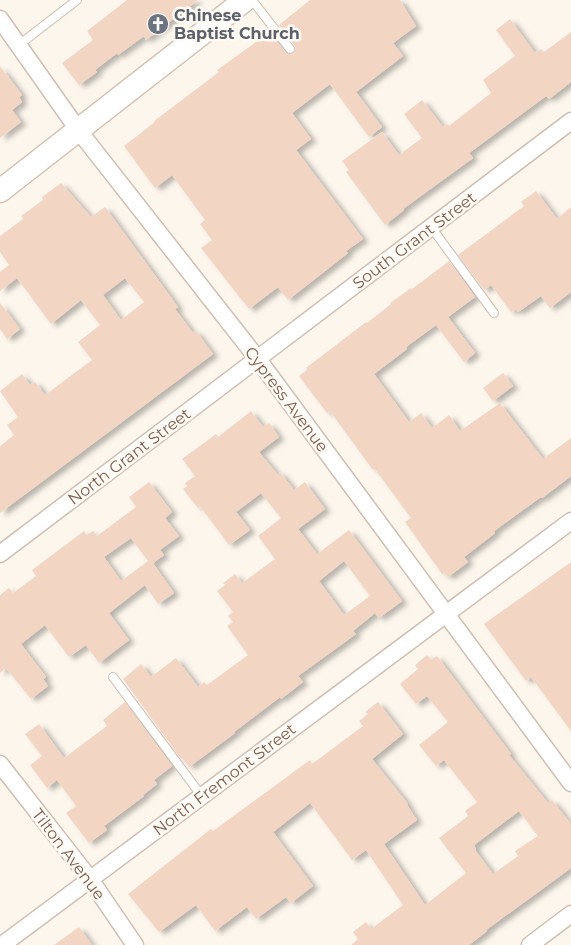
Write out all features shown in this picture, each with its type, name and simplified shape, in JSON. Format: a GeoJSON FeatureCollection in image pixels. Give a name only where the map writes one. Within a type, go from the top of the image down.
{"type":"FeatureCollection","features":[{"type":"Feature","properties":{"kind":"street"},"geometry":{"type":"LineString","coordinates":[[0,191],[245,0]]}},
{"type":"Feature","properties":{"kind":"street","name":"Cypress Avenue"},"geometry":{"type":"LineString","coordinates":[[0,18],[79,131],[257,358],[571,783]]}},
{"type":"Feature","properties":{"kind":"street","name":"South Grant Street"},"geometry":{"type":"LineString","coordinates":[[257,358],[571,121]]}},
{"type":"Feature","properties":{"kind":"street","name":"North Grant Street"},"geometry":{"type":"LineString","coordinates":[[0,554],[257,358]]}},
{"type":"Feature","properties":{"kind":"street","name":"North Fremont Street"},"geometry":{"type":"LineString","coordinates":[[2,945],[571,521]]}},
{"type":"Feature","properties":{"kind":"street","name":"Tilton Avenue"},"geometry":{"type":"LineString","coordinates":[[0,764],[90,880],[135,945]]}},
{"type":"Feature","properties":{"kind":"street"},"geometry":{"type":"LineString","coordinates":[[530,945],[571,914]]}},
{"type":"Feature","properties":{"kind":"lane"},"geometry":{"type":"LineString","coordinates":[[20,44],[77,0]]}},
{"type":"Feature","properties":{"kind":"lane"},"geometry":{"type":"LineString","coordinates":[[252,0],[290,49]]}},
{"type":"Feature","properties":{"kind":"lane"},"geometry":{"type":"LineString","coordinates":[[430,227],[494,313]]}},
{"type":"Feature","properties":{"kind":"lane"},"geometry":{"type":"LineString","coordinates":[[113,677],[201,795]]}},
{"type":"Feature","properties":{"kind":"building"},"geometry":{"type":"Polygon","coordinates":[[[127,0],[198,0],[146,40],[144,36],[118,55],[117,53],[95,70],[97,72],[79,85],[62,63],[93,40],[87,31],[127,0]]]}},
{"type":"Feature","properties":{"kind":"building"},"geometry":{"type":"Polygon","coordinates":[[[310,0],[400,0],[416,26],[393,43],[403,56],[356,92],[382,127],[369,137],[330,84],[292,113],[311,139],[296,150],[363,239],[288,300],[278,287],[249,309],[201,248],[212,240],[200,224],[205,220],[172,175],[155,188],[124,146],[219,72],[217,70],[270,32],[286,53],[290,55],[294,53],[295,46],[279,25],[310,0]]]}},
{"type":"Feature","properties":{"kind":"building"},"geometry":{"type":"Polygon","coordinates":[[[510,19],[535,53],[541,49],[544,52],[571,32],[571,82],[549,99],[546,96],[469,153],[473,158],[403,209],[385,225],[346,172],[349,170],[342,161],[382,132],[399,155],[422,138],[404,114],[422,100],[443,127],[447,124],[449,126],[491,93],[483,80],[515,56],[496,30],[510,19]]]}},
{"type":"Feature","properties":{"kind":"building"},"geometry":{"type":"Polygon","coordinates":[[[0,66],[22,95],[19,97],[22,102],[12,110],[21,122],[0,138],[0,66]]]}},
{"type":"Feature","properties":{"kind":"building"},"geometry":{"type":"Polygon","coordinates":[[[61,183],[91,217],[105,207],[178,307],[175,309],[193,333],[196,331],[213,354],[0,513],[0,446],[14,435],[7,425],[18,417],[0,391],[22,374],[30,385],[35,382],[45,395],[92,360],[78,342],[100,325],[81,300],[51,324],[17,278],[0,291],[0,272],[9,265],[0,252],[0,236],[23,219],[21,216],[43,200],[42,197],[61,183]],[[125,278],[103,295],[121,320],[144,302],[125,278]]]}},
{"type":"Feature","properties":{"kind":"building"},"geometry":{"type":"Polygon","coordinates":[[[536,191],[557,219],[571,207],[571,292],[550,308],[541,296],[518,312],[516,309],[511,312],[491,285],[484,290],[458,255],[524,206],[521,202],[536,191]]]}},
{"type":"Feature","properties":{"kind":"building"},"geometry":{"type":"Polygon","coordinates":[[[449,261],[475,297],[448,317],[475,353],[464,362],[436,325],[374,374],[409,422],[421,413],[432,428],[449,415],[460,431],[500,403],[543,459],[571,438],[571,476],[494,531],[495,533],[464,557],[468,562],[448,577],[444,572],[442,574],[405,522],[411,518],[375,469],[373,470],[330,411],[327,413],[299,376],[307,370],[306,368],[367,323],[390,303],[449,261]]]}},
{"type":"Feature","properties":{"kind":"building"},"geometry":{"type":"Polygon","coordinates":[[[0,303],[20,329],[7,339],[0,329],[0,303]]]}},
{"type":"Feature","properties":{"kind":"building"},"geometry":{"type":"Polygon","coordinates":[[[503,373],[513,386],[493,401],[483,388],[503,373]]]}},
{"type":"Feature","properties":{"kind":"building"},"geometry":{"type":"Polygon","coordinates":[[[251,411],[263,427],[269,423],[279,437],[259,452],[278,475],[280,472],[294,490],[305,482],[325,509],[298,529],[317,554],[349,530],[402,601],[379,618],[375,613],[353,631],[356,634],[298,676],[303,682],[281,699],[280,697],[189,767],[181,759],[123,679],[141,664],[151,677],[176,658],[198,687],[204,682],[207,685],[248,655],[227,626],[233,622],[228,616],[233,612],[217,591],[225,585],[223,583],[235,574],[242,583],[275,559],[258,536],[281,518],[261,493],[236,512],[250,530],[229,545],[200,506],[198,508],[183,489],[187,486],[185,483],[195,476],[182,459],[216,434],[218,437],[251,411]],[[344,561],[319,581],[344,615],[370,596],[344,561]]]}},
{"type":"Feature","properties":{"kind":"building"},"geometry":{"type":"Polygon","coordinates":[[[149,482],[172,512],[165,518],[179,536],[160,550],[164,555],[153,563],[174,593],[158,604],[145,585],[109,613],[129,640],[99,663],[86,645],[69,657],[45,625],[21,644],[46,677],[43,679],[48,686],[31,699],[6,668],[0,673],[0,595],[9,588],[13,593],[36,576],[32,570],[84,531],[87,535],[93,531],[97,536],[136,507],[129,497],[149,482]],[[131,538],[104,557],[121,581],[148,561],[131,538]]]}},
{"type":"Feature","properties":{"kind":"building"},"geometry":{"type":"Polygon","coordinates":[[[571,562],[571,731],[531,677],[526,681],[484,624],[571,562]]]}},
{"type":"Feature","properties":{"kind":"building"},"geometry":{"type":"Polygon","coordinates":[[[427,655],[431,660],[437,656],[511,754],[509,755],[548,803],[552,800],[571,824],[571,868],[486,930],[469,945],[351,945],[358,939],[353,932],[366,922],[371,929],[403,905],[366,850],[352,860],[310,803],[273,832],[313,886],[291,903],[286,897],[256,919],[247,907],[215,931],[196,905],[159,932],[128,894],[211,829],[213,831],[310,760],[312,764],[363,726],[359,721],[368,714],[365,712],[378,702],[403,734],[372,759],[408,804],[417,820],[384,844],[425,905],[466,873],[439,838],[468,816],[465,811],[477,802],[444,760],[436,766],[419,745],[448,722],[427,696],[416,704],[400,684],[418,669],[415,665],[427,655]],[[519,811],[474,845],[475,850],[493,874],[518,856],[515,851],[538,836],[519,811]]]}},
{"type":"Feature","properties":{"kind":"building"},"geometry":{"type":"Polygon","coordinates":[[[125,702],[172,766],[154,780],[157,784],[104,826],[107,830],[89,843],[66,813],[76,806],[57,780],[47,788],[30,765],[42,756],[25,734],[39,724],[64,758],[107,726],[103,720],[125,702]]]}},
{"type":"Feature","properties":{"kind":"building"},"geometry":{"type":"Polygon","coordinates":[[[79,927],[92,945],[54,945],[79,927]]]}},
{"type":"Feature","properties":{"kind":"place","name":"Chinese Baptist Church"},"geometry":{"type":"Point","coordinates":[158,24]}}]}
